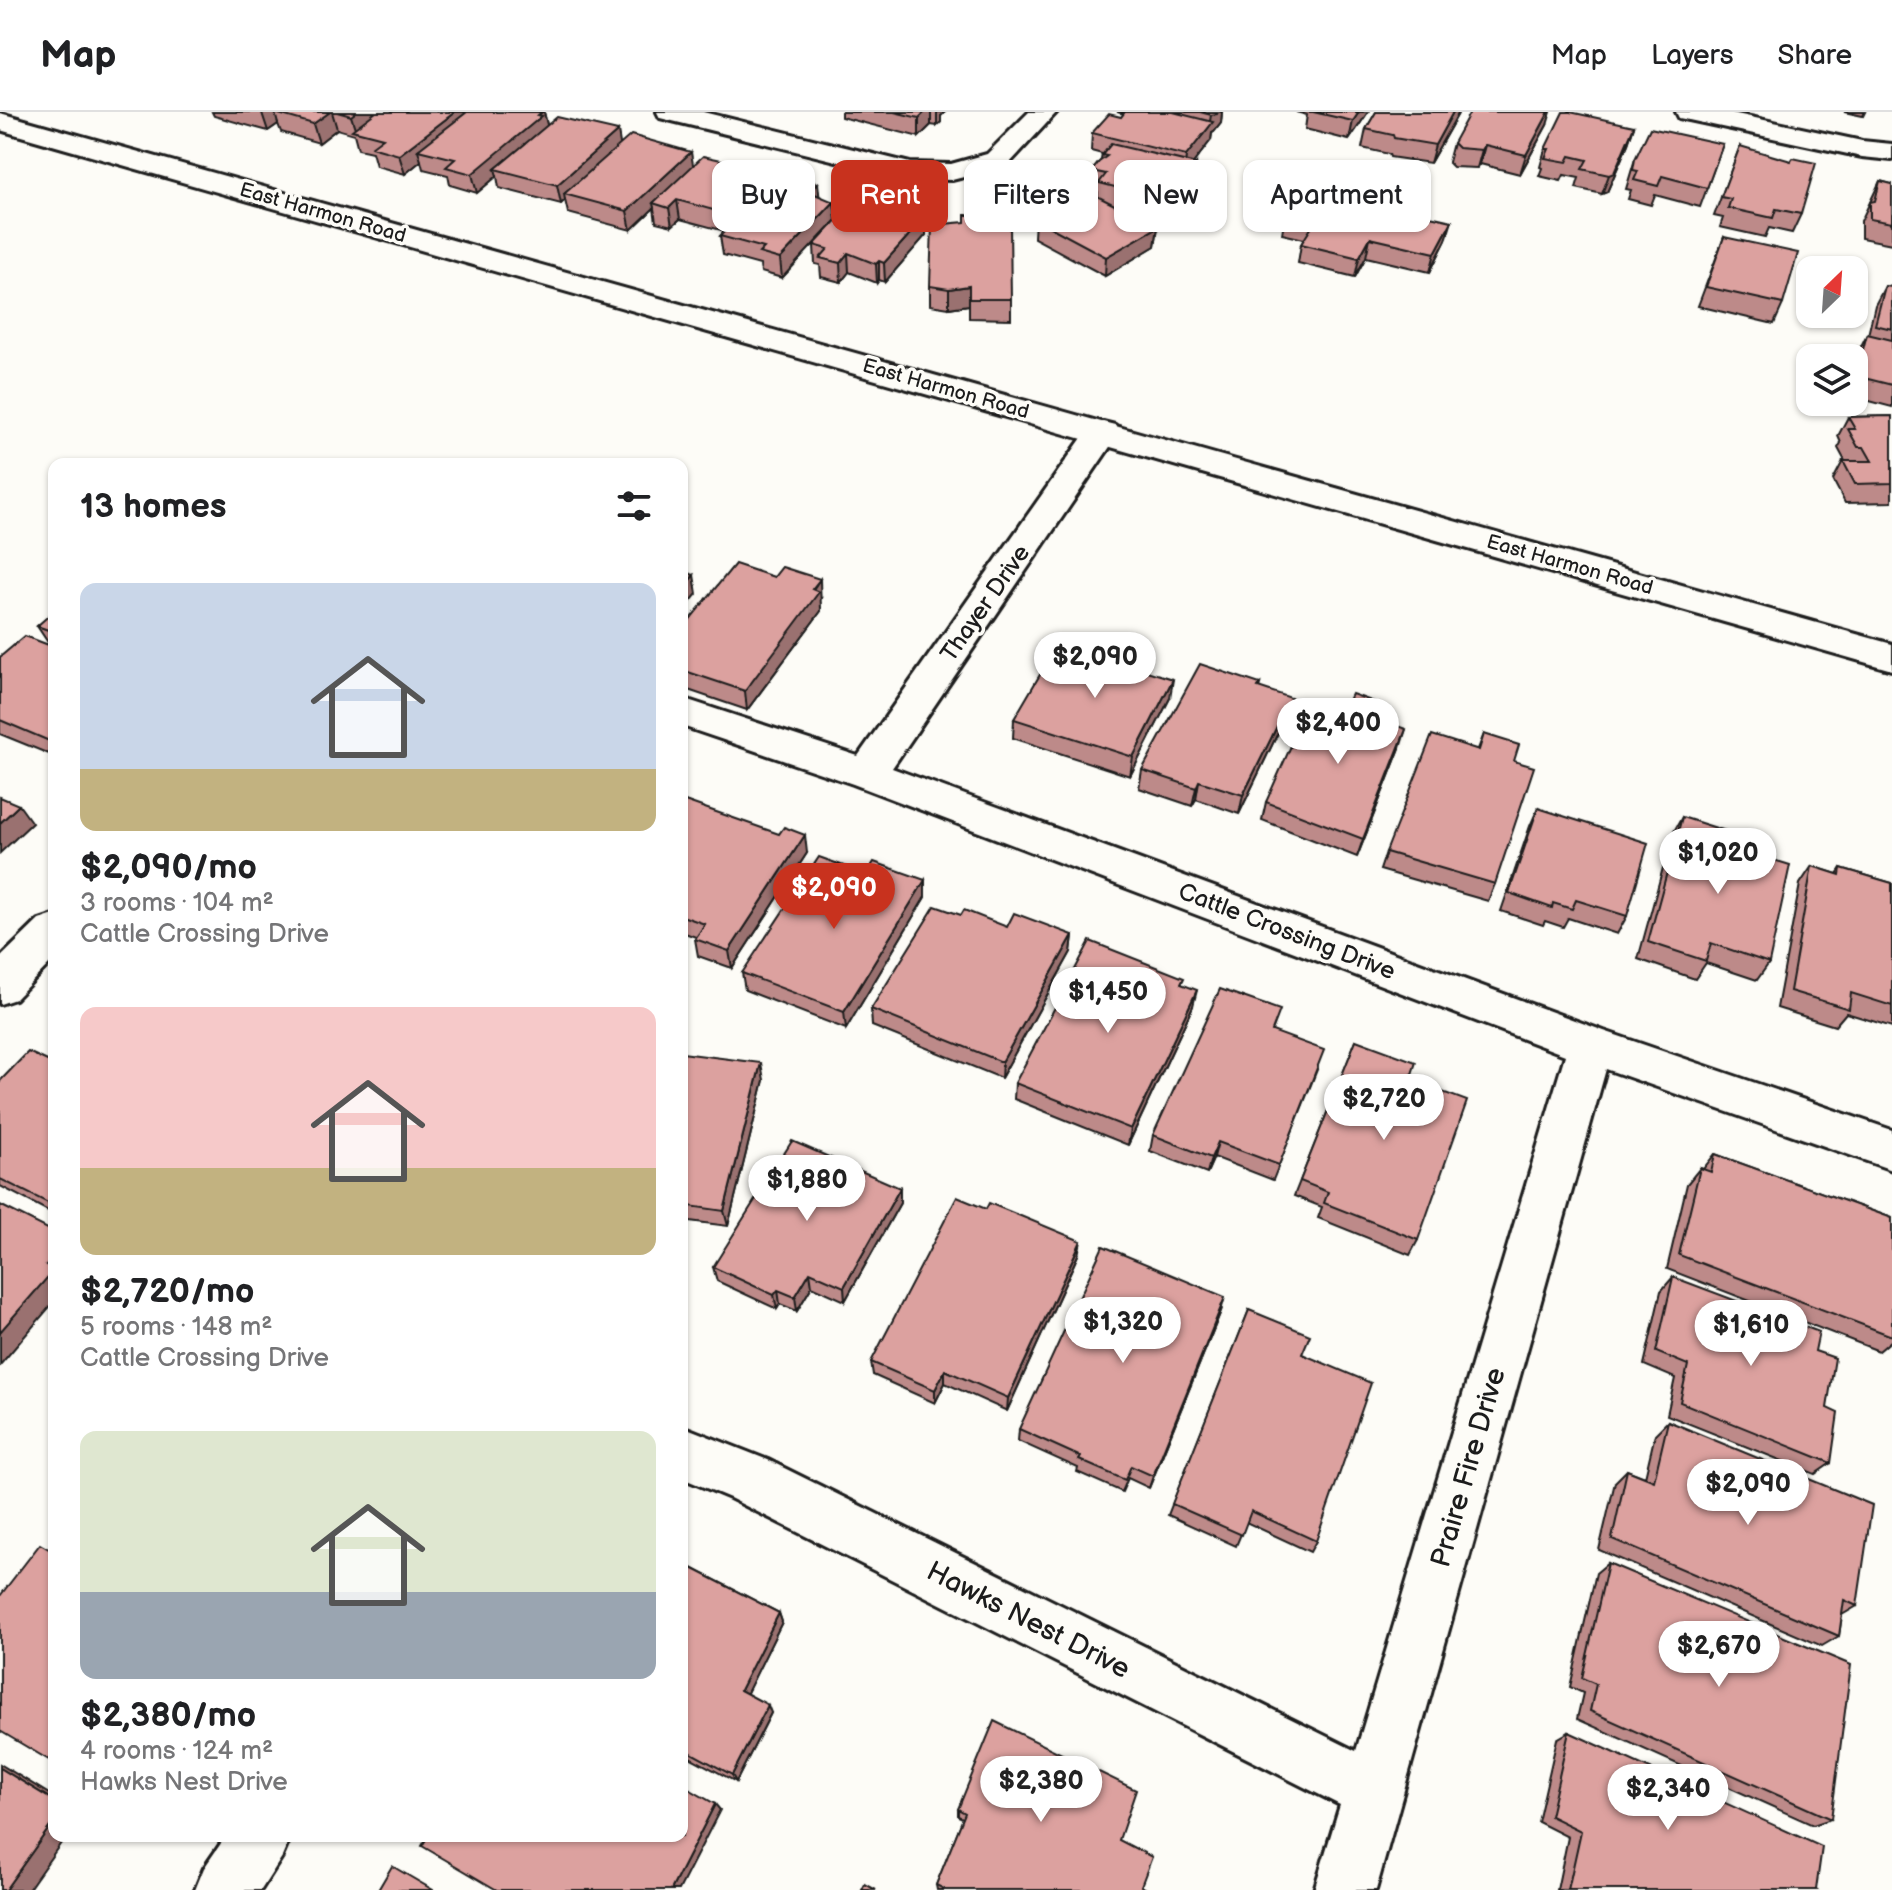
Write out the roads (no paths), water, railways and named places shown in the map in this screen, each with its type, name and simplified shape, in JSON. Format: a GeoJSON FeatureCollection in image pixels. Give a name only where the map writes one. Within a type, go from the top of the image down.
{"type":"FeatureCollection","features":[{"type":"Feature","properties":{"kind":"street"},"geometry":{"type":"LineString","coordinates":[[670,112],[910,171],[952,172],[997,160],[1044,112]]}},
{"type":"Feature","properties":{"kind":"street"},"geometry":{"type":"LineString","coordinates":[[1689,112],[1862,149],[1892,152]]}},
{"type":"Feature","properties":{"kind":"street","name":"East Harmon Road"},"geometry":{"type":"LineString","coordinates":[[0,121],[1892,657]]}},
{"type":"Feature","properties":{"kind":"street","name":"Thayer Drive"},"geometry":{"type":"LineString","coordinates":[[867,774],[1103,432]]}},
{"type":"Feature","properties":{"kind":"street","name":"Cattle Crossing Drive"},"geometry":{"type":"LineString","coordinates":[[688,714],[867,774],[1590,1045],[1892,1150]]}},
{"type":"Feature","properties":{"kind":"street"},"geometry":{"type":"LineString","coordinates":[[0,986],[48,938]]}},
{"type":"Feature","properties":{"kind":"street","name":"Praire Fire Drive"},"geometry":{"type":"LineString","coordinates":[[1345,1890],[1590,1045]]}},
{"type":"Feature","properties":{"kind":"street","name":"Hawks Nest Drive"},"geometry":{"type":"LineString","coordinates":[[688,1454],[749,1479],[1374,1791]]}},
{"type":"Feature","properties":{"kind":"street"},"geometry":{"type":"LineString","coordinates":[[226,1890],[257,1842]]}}]}
